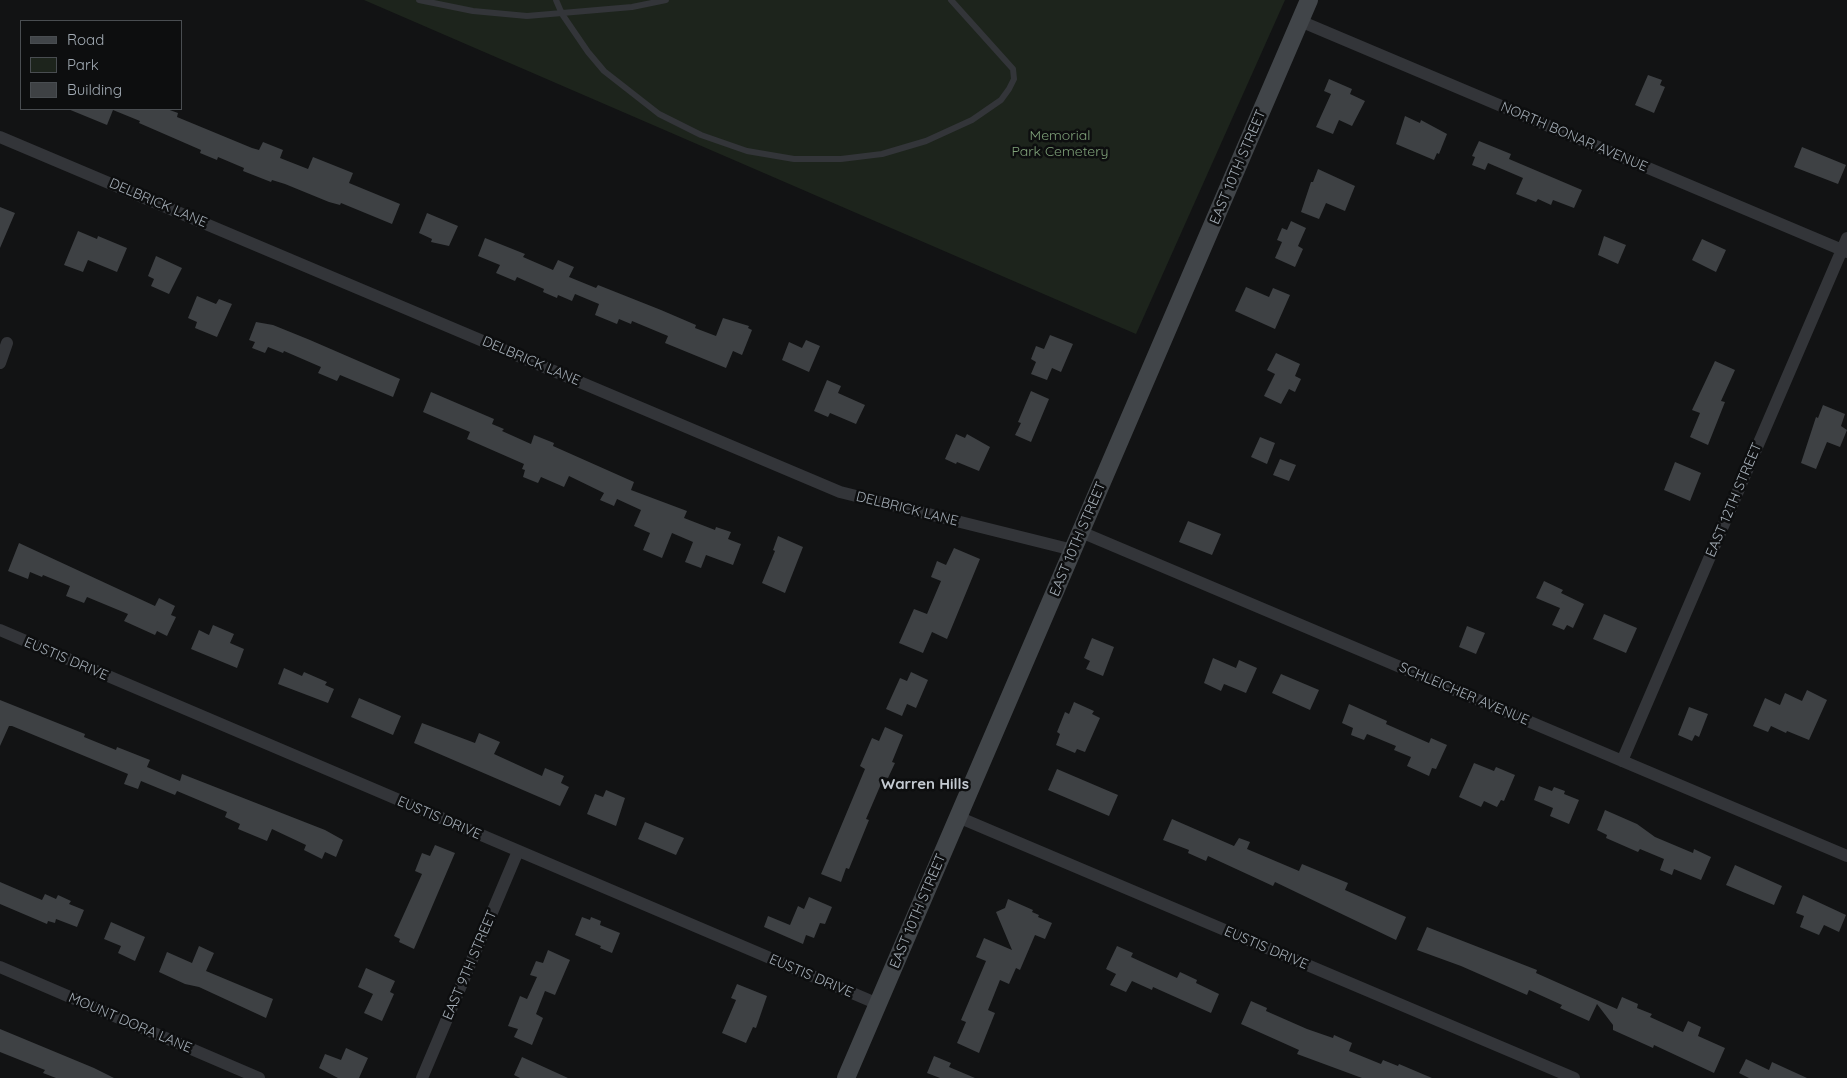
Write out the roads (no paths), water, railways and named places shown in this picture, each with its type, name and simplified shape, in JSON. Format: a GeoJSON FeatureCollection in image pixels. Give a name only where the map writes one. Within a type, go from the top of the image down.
{"type":"FeatureCollection","features":[{"type":"Feature","properties":{"kind":"main road","name":"EAST 10TH STREET"},"geometry":{"type":"LineString","coordinates":[[846,1078],[1309,0]]}},
{"type":"Feature","properties":{"kind":"street","name":"NORTH BONAR AVENUE"},"geometry":{"type":"LineString","coordinates":[[1300,21],[1844,251]]}},
{"type":"Feature","properties":{"kind":"street","name":"DELBRICK LANE"},"geometry":{"type":"LineString","coordinates":[[0,137],[840,492],[1073,550]]}},
{"type":"Feature","properties":{"kind":"street","name":"EAST 12TH STREET"},"geometry":{"type":"LineString","coordinates":[[1622,761],[1844,251],[1847,238]]}},
{"type":"Feature","properties":{"kind":"street"},"geometry":{"type":"LineString","coordinates":[[0,363],[7,343]]}},
{"type":"Feature","properties":{"kind":"street","name":"SCHLEICHER AVENUE"},"geometry":{"type":"LineString","coordinates":[[1081,532],[1847,856]]}},
{"type":"Feature","properties":{"kind":"street","name":"EUSTIS DRIVE"},"geometry":{"type":"LineString","coordinates":[[0,630],[878,1004]]}},
{"type":"Feature","properties":{"kind":"street","name":"EUSTIS DRIVE"},"geometry":{"type":"LineString","coordinates":[[958,817],[1574,1078]]}},
{"type":"Feature","properties":{"kind":"street","name":"EAST 9TH STREET"},"geometry":{"type":"LineString","coordinates":[[422,1078],[518,852]]}},
{"type":"Feature","properties":{"kind":"street","name":"MOUNT DORA LANE"},"geometry":{"type":"LineString","coordinates":[[0,967],[260,1078]]}},
{"type":"Feature","properties":{"kind":"lane"},"geometry":{"type":"LineString","coordinates":[[420,0],[473,11],[527,16],[632,7],[666,0]]}},
{"type":"Feature","properties":{"kind":"lane"},"geometry":{"type":"LineString","coordinates":[[556,0],[562,14],[588,52],[604,70],[659,114],[701,135],[747,151],[794,159],[841,159],[882,154],[926,141],[972,120],[1001,100],[1010,89],[1014,79],[1013,69],[951,0]]}},
{"type":"Feature","properties":{"kind":"district","name":"Warren Hills"},"geometry":{"type":"Point","coordinates":[925,784]}},
{"type":"Feature","properties":{"kind":"park label","name":"Memorial Park Cemetery"},"geometry":{"type":"Point","coordinates":[1060,144]}}]}
